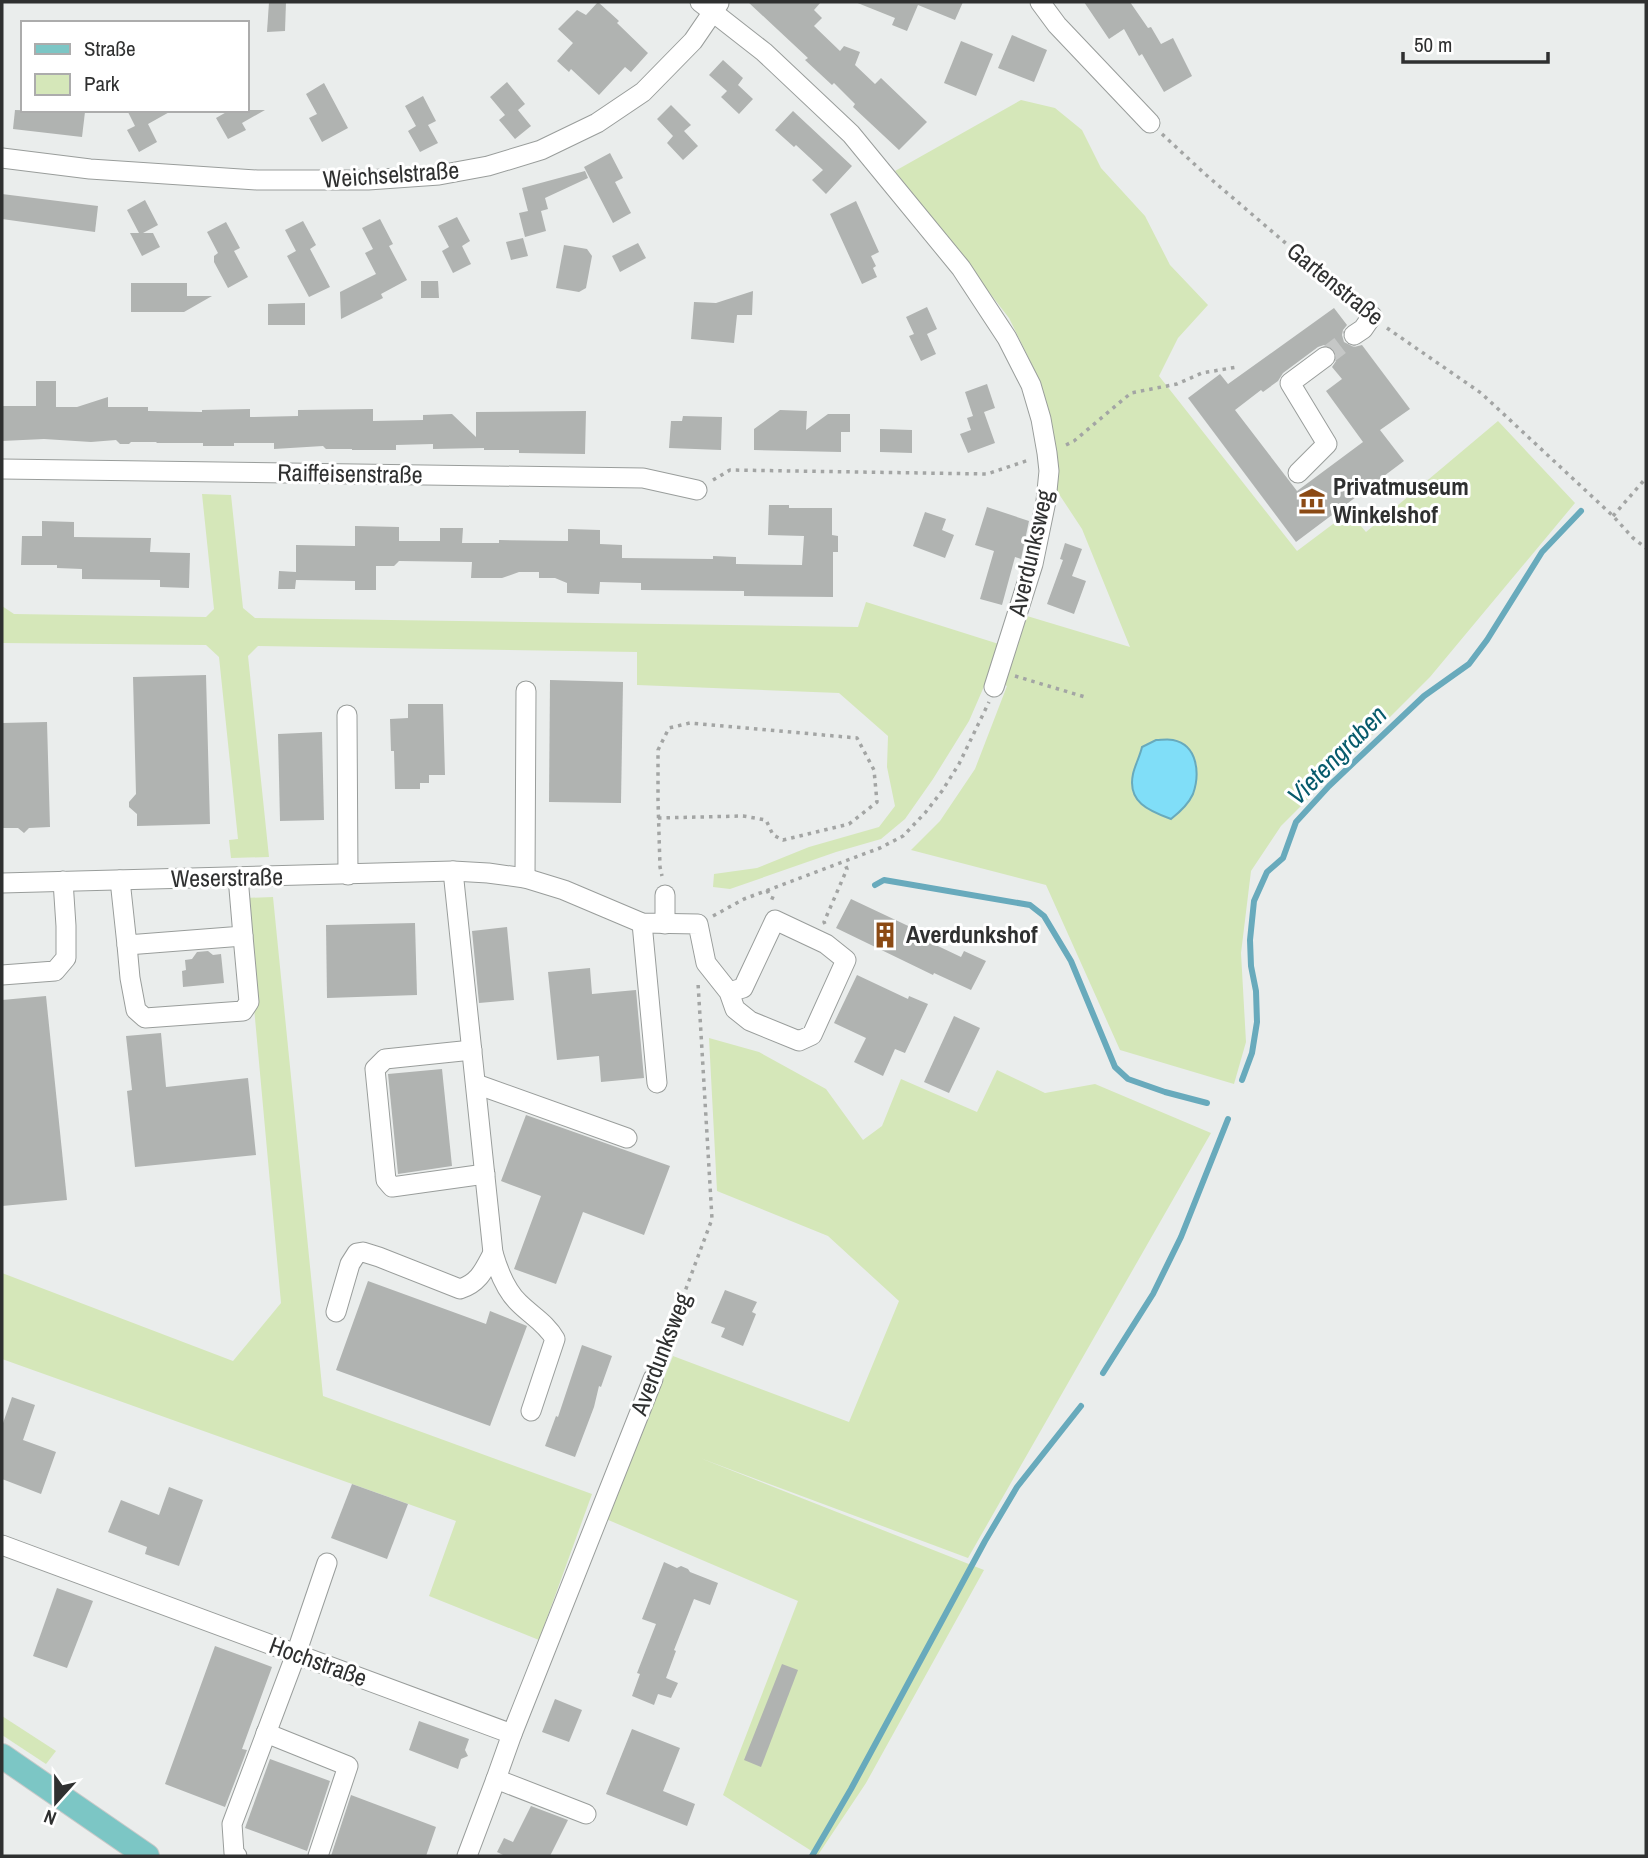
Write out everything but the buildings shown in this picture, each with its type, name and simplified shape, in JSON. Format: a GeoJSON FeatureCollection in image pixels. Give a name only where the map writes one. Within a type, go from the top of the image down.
{"type":"FeatureCollection","features":[{"type":"Feature","properties":{"kind":"main road"},"geometry":{"type":"LineString","coordinates":[[2,1756],[147,1856]]}},
{"type":"Feature","properties":{"kind":"street"},"geometry":{"type":"LineString","coordinates":[[1040,2],[1057,25],[1150,123]]}},
{"type":"Feature","properties":{"kind":"street","name":"Weichselstraße"},"geometry":{"type":"LineString","coordinates":[[2,158],[90,169],[257,180],[368,180],[439,175],[488,166],[541,150],[597,123],[643,92],[693,41],[711,5]]}},
{"type":"Feature","properties":{"kind":"street","name":"Averdunksweg"},"geometry":{"type":"LineString","coordinates":[[711,5],[850,134],[961,268],[1007,338],[1031,385],[1047,453],[1049,471],[1046,501],[1033,564],[997,679]]}},
{"type":"Feature","properties":{"kind":"street"},"geometry":{"type":"LineString","coordinates":[[1354,335],[1363,329],[1373,316]]}},
{"type":"Feature","properties":{"kind":"street"},"geometry":{"type":"LineString","coordinates":[[1298,473],[1327,444],[1290,383],[1325,357]]}},
{"type":"Feature","properties":{"kind":"street","name":"Raiffeisenstraße"},"geometry":{"type":"LineString","coordinates":[[2,468],[643,478],[697,490]]}},
{"type":"Feature","properties":{"kind":"street"},"geometry":{"type":"LineString","coordinates":[[525,878],[526,691]]}},
{"type":"Feature","properties":{"kind":"street"},"geometry":{"type":"LineString","coordinates":[[346,715],[348,875]]}},
{"type":"Feature","properties":{"kind":"street"},"geometry":{"type":"LineString","coordinates":[[453,871],[493,1253],[500,1274],[517,1302],[548,1327],[555,1339],[531,1410]]}},
{"type":"Feature","properties":{"kind":"street","name":"Weserstraße"},"geometry":{"type":"LineString","coordinates":[[2,883],[453,871],[488,873],[525,878],[564,890],[642,923],[698,924]]}},
{"type":"Feature","properties":{"kind":"street"},"geometry":{"type":"LineString","coordinates":[[120,880],[130,978],[136,1010],[145,1018],[243,1011],[249,1002],[238,877]]}},
{"type":"Feature","properties":{"kind":"street"},"geometry":{"type":"LineString","coordinates":[[2,975],[55,971],[66,958],[63,881]]}},
{"type":"Feature","properties":{"kind":"street"},"geometry":{"type":"LineString","coordinates":[[664,895],[665,924]]}},
{"type":"Feature","properties":{"kind":"street"},"geometry":{"type":"LineString","coordinates":[[698,924],[706,963],[729,992],[735,1009],[750,1021],[799,1041],[812,1035],[846,960],[826,944],[775,920],[743,988],[729,992]]}},
{"type":"Feature","properties":{"kind":"street"},"geometry":{"type":"LineString","coordinates":[[642,923],[657,1083]]}},
{"type":"Feature","properties":{"kind":"street"},"geometry":{"type":"LineString","coordinates":[[127,945],[243,936]]}},
{"type":"Feature","properties":{"kind":"street"},"geometry":{"type":"LineString","coordinates":[[472,1050],[385,1059],[374,1069],[386,1180],[392,1188],[485,1174]]}},
{"type":"Feature","properties":{"kind":"street"},"geometry":{"type":"LineString","coordinates":[[476,1084],[627,1138]]}},
{"type":"Feature","properties":{"kind":"street"},"geometry":{"type":"LineString","coordinates":[[336,1312],[349,1264],[357,1253],[371,1254],[460,1289],[470,1286],[480,1278],[493,1253]]}},
{"type":"Feature","properties":{"kind":"street","name":"Averdunksweg"},"geometry":{"type":"LineString","coordinates":[[512,1734],[653,1379]]}},
{"type":"Feature","properties":{"kind":"street","name":"Hochstraße"},"geometry":{"type":"LineString","coordinates":[[2,1545],[512,1734]]}},
{"type":"Feature","properties":{"kind":"street"},"geometry":{"type":"LineString","coordinates":[[237,1856],[234,1853],[232,1824],[327,1563]]}},
{"type":"Feature","properties":{"kind":"street"},"geometry":{"type":"LineString","coordinates":[[266,1733],[348,1766],[318,1856]]}},
{"type":"Feature","properties":{"kind":"street"},"geometry":{"type":"LineString","coordinates":[[467,1856],[512,1734]]}},
{"type":"Feature","properties":{"kind":"street"},"geometry":{"type":"LineString","coordinates":[[496,1779],[586,1814]]}},
{"type":"Feature","properties":{"kind":"path","name":"Gartenstraße"},"geometry":{"type":"LineString","coordinates":[[1150,123],[1343,294],[1481,393],[1646,548]]}},
{"type":"Feature","properties":{"kind":"path"},"geometry":{"type":"LineString","coordinates":[[697,490],[730,470],[987,474],[1074,441],[1131,393],[1177,384],[1202,373],[1237,367]]}},
{"type":"Feature","properties":{"kind":"path"},"geometry":{"type":"LineString","coordinates":[[1613,516],[1646,478]]}},
{"type":"Feature","properties":{"kind":"path"},"geometry":{"type":"LineString","coordinates":[[698,924],[744,899],[880,849],[903,836],[925,813],[959,764],[986,709],[997,679],[1085,697]]}},
{"type":"Feature","properties":{"kind":"path"},"geometry":{"type":"LineString","coordinates":[[658,818],[743,816],[766,820],[773,835],[783,840],[849,824],[877,802],[874,770],[857,738],[690,723],[669,728],[658,750],[658,818],[660,867],[664,895]]}},
{"type":"Feature","properties":{"kind":"path"},"geometry":{"type":"LineString","coordinates":[[826,944],[831,933],[824,922],[847,869],[844,862]]}},
{"type":"Feature","properties":{"kind":"path","name":"Averdunksweg"},"geometry":{"type":"LineString","coordinates":[[653,1379],[712,1219],[697,966],[706,963]]}},
{"type":"Feature","properties":{"kind":"green space"},"geometry":{"type":"Polygon","coordinates":[[[1021,100],[1055,108],[1082,130],[1101,168],[1145,216],[1170,265],[1208,305],[1178,338],[1159,376],[1297,551],[1349,512],[1366,532],[1498,421],[1575,503],[1430,677],[1281,826],[1251,871],[1241,953],[1246,1042],[1234,1084],[1120,1050],[1046,885],[911,850],[940,821],[975,769],[1007,686],[1005,685],[1027,616],[1130,647],[1082,529],[1055,488],[1052,426],[1039,379],[1009,318],[895,171],[1021,100]],[[1175,740],[1142,747],[1139,759],[1193,794],[1196,762],[1184,746],[1175,740]]]}},
{"type":"Feature","properties":{"kind":"green space"},"geometry":{"type":"Polygon","coordinates":[[[202,494],[231,495],[243,608],[255,618],[858,627],[866,602],[1002,645],[969,721],[905,819],[881,839],[730,889],[713,887],[714,874],[757,868],[809,847],[879,827],[895,806],[887,767],[888,736],[839,693],[637,685],[637,652],[258,646],[248,656],[269,857],[231,858],[229,840],[238,839],[219,657],[206,645],[2,643],[2,606],[14,614],[206,617],[214,609],[202,494]]]}},
{"type":"Feature","properties":{"kind":"green space"},"geometry":{"type":"Polygon","coordinates":[[[273,897],[323,1396],[592,1494],[539,1640],[429,1596],[456,1521],[2,1359],[2,1273],[233,1361],[281,1303],[244,898],[273,897]]]}},
{"type":"Feature","properties":{"kind":"green space"},"geometry":{"type":"Polygon","coordinates":[[[709,1038],[759,1052],[826,1089],[863,1140],[882,1126],[901,1079],[977,1112],[997,1070],[1045,1093],[1095,1084],[1211,1133],[968,1558],[700,1458],[984,1570],[866,1783],[818,1855],[723,1795],[798,1601],[606,1519],[673,1356],[849,1422],[899,1301],[828,1236],[717,1191],[709,1038]]]}},
{"type":"Feature","properties":{"kind":"green space"},"geometry":{"type":"Polygon","coordinates":[[[2,1716],[56,1751],[46,1764],[2,1735],[2,1716]]]}},
{"type":"Feature","properties":{"kind":"water"},"geometry":{"type":"Polygon","coordinates":[[[1156,740],[1181,743],[1188,748],[1195,761],[1193,794],[1184,808],[1171,819],[1148,809],[1133,792],[1133,774],[1142,747],[1156,740]]]}},
{"type":"Feature","properties":{"kind":"waterway","name":"Vietengraben"},"geometry":{"type":"LineString","coordinates":[[1242,1080],[1252,1053],[1257,1022],[1250,940],[1254,901],[1267,872],[1283,858],[1296,822],[1329,786],[1424,696],[1469,664],[1542,552],[1581,511]]}},
{"type":"Feature","properties":{"kind":"waterway"},"geometry":{"type":"LineString","coordinates":[[875,885],[884,880],[1030,905],[1044,916],[1071,961],[1115,1067],[1128,1079],[1207,1103]]}},
{"type":"Feature","properties":{"kind":"waterway"},"geometry":{"type":"LineString","coordinates":[[1103,1373],[1153,1294],[1181,1237],[1228,1119]]}},
{"type":"Feature","properties":{"kind":"waterway"},"geometry":{"type":"LineString","coordinates":[[812,1856],[1017,1487],[1081,1406]]}},
{"type":"Feature","properties":{"kind":"tunnel"},"geometry":{"type":"LineString","coordinates":[[1325,357],[1354,335]]}},
{"type":"Feature","properties":{"kind":"place","name":"Privatmuseum Winkelshof"},"geometry":{"type":"Point","coordinates":[1312,501]}},
{"type":"Feature","properties":{"kind":"place","name":"Averdunkshof"},"geometry":{"type":"Point","coordinates":[885,935]}}]}
